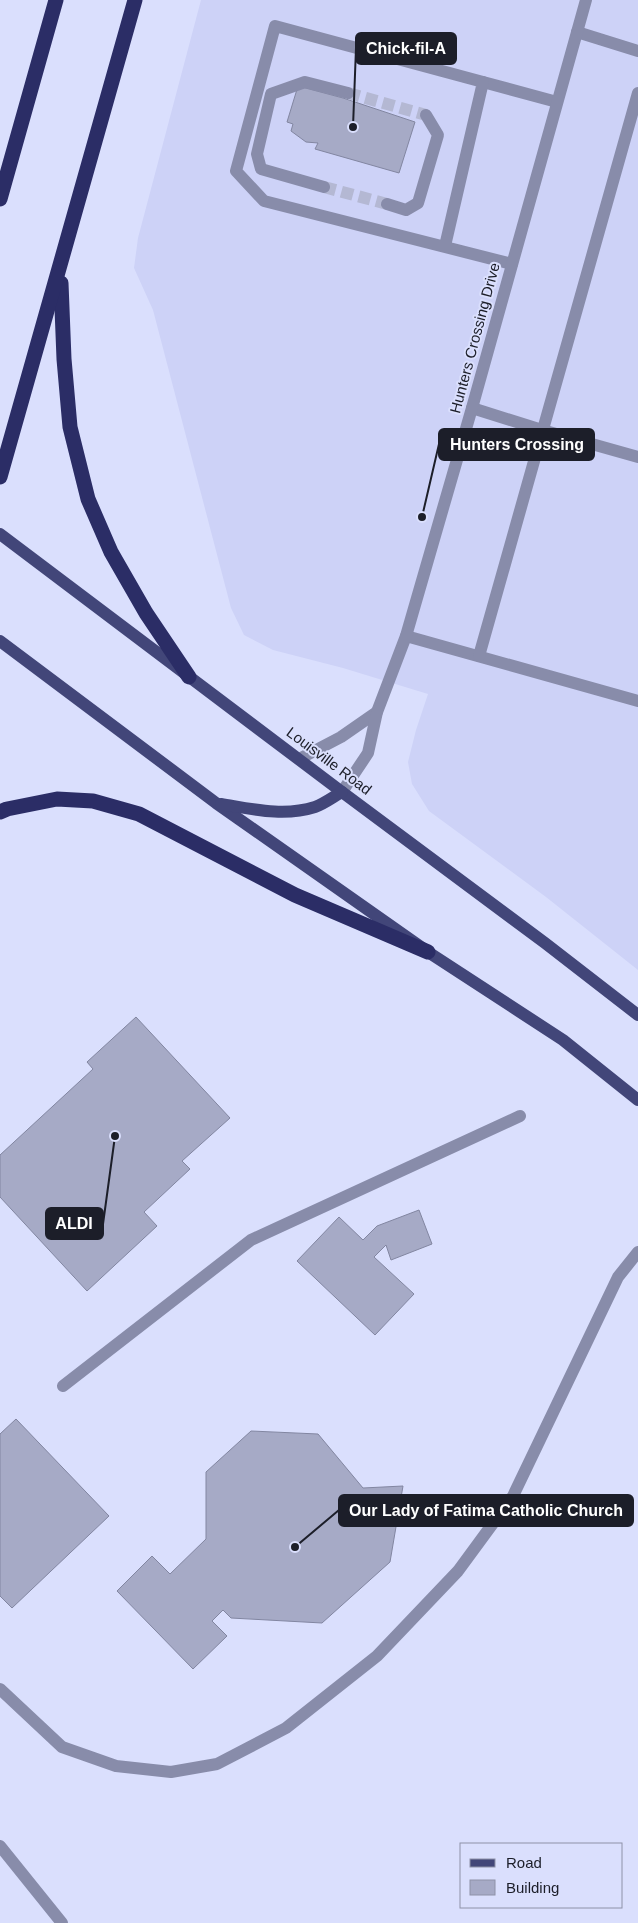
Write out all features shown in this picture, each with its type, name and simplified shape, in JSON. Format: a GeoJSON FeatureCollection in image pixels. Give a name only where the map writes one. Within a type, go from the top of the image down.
{"type":"FeatureCollection","features":[{"type":"Feature","properties":{"kind":"highway"},"geometry":{"type":"LineString","coordinates":[[0,199],[56,0]]}},
{"type":"Feature","properties":{"kind":"highway"},"geometry":{"type":"LineString","coordinates":[[0,477],[135,0]]}},
{"type":"Feature","properties":{"kind":"highway"},"geometry":{"type":"LineString","coordinates":[[0,170],[19,131]]}},
{"type":"Feature","properties":{"kind":"highway"},"geometry":{"type":"LineString","coordinates":[[60,268],[64,359],[70,427],[88,499],[110,552],[146,613],[189,677]]}},
{"type":"Feature","properties":{"kind":"highway"},"geometry":{"type":"LineString","coordinates":[[0,812],[57,799],[94,801],[139,814],[295,895],[428,952]]}},
{"type":"Feature","properties":{"kind":"main road","name":"Louisville Road"},"geometry":{"type":"LineString","coordinates":[[0,534],[545,943],[638,1015]]}},
{"type":"Feature","properties":{"kind":"main road"},"geometry":{"type":"LineString","coordinates":[[0,641],[216,803],[428,952],[563,1040],[638,1100]]}},
{"type":"Feature","properties":{"kind":"main road"},"geometry":{"type":"LineString","coordinates":[[216,803],[290,813],[316,807],[342,792]]}},
{"type":"Feature","properties":{"kind":"street","name":"Hunters Crossing Drive"},"geometry":{"type":"LineString","coordinates":[[342,792],[368,753],[378,712],[406,636],[586,0]]}},
{"type":"Feature","properties":{"kind":"street"},"geometry":{"type":"LineString","coordinates":[[512,264],[264,201],[236,171],[275,26],[557,102]]}},
{"type":"Feature","properties":{"kind":"street"},"geometry":{"type":"LineString","coordinates":[[578,32],[638,51]]}},
{"type":"Feature","properties":{"kind":"street"},"geometry":{"type":"LineString","coordinates":[[263,71],[271,94],[257,154],[261,169],[324,187]]}},
{"type":"Feature","properties":{"kind":"street"},"geometry":{"type":"LineString","coordinates":[[271,94],[305,82],[348,93]]}},
{"type":"Feature","properties":{"kind":"street"},"geometry":{"type":"LineString","coordinates":[[445,246],[483,82]]}},
{"type":"Feature","properties":{"kind":"street"},"geometry":{"type":"LineString","coordinates":[[479,656],[638,93]]}},
{"type":"Feature","properties":{"kind":"street"},"geometry":{"type":"LineString","coordinates":[[387,204],[406,210],[418,203],[438,135],[426,115]]}},
{"type":"Feature","properties":{"kind":"street"},"geometry":{"type":"LineString","coordinates":[[472,408],[638,458]]}},
{"type":"Feature","properties":{"kind":"street"},"geometry":{"type":"LineString","coordinates":[[406,636],[638,701]]}},
{"type":"Feature","properties":{"kind":"street"},"geometry":{"type":"LineString","coordinates":[[299,759],[341,737],[378,712]]}},
{"type":"Feature","properties":{"kind":"street"},"geometry":{"type":"LineString","coordinates":[[63,1386],[252,1240],[520,1116]]}},
{"type":"Feature","properties":{"kind":"street"},"geometry":{"type":"LineString","coordinates":[[0,1689],[62,1747],[116,1766],[171,1772],[217,1764],[286,1728],[377,1656],[458,1571],[484,1536],[513,1496],[618,1277],[638,1252]]}},
{"type":"Feature","properties":{"kind":"street"},"geometry":{"type":"LineString","coordinates":[[0,1846],[62,1923]]}},
{"type":"Feature","properties":{"kind":"shaded area"},"geometry":{"type":"Polygon","coordinates":[[[201,0],[638,0],[638,970],[546,897],[429,811],[412,784],[408,762],[428,694],[343,668],[273,650],[244,635],[231,608],[153,310],[134,268],[138,238],[201,0]]]}},
{"type":"Feature","properties":{"kind":"building"},"geometry":{"type":"Polygon","coordinates":[[[298,86],[343,98],[415,122],[399,173],[315,149],[318,143],[306,142],[291,131],[293,124],[287,122],[298,86]]]}},
{"type":"Feature","properties":{"kind":"building"},"geometry":{"type":"Polygon","coordinates":[[[136,1017],[230,1118],[182,1161],[190,1169],[144,1212],[157,1226],[87,1291],[0,1197],[0,1155],[93,1069],[87,1062],[136,1017]]]}},
{"type":"Feature","properties":{"kind":"building"},"geometry":{"type":"Polygon","coordinates":[[[419,1210],[432,1244],[391,1260],[386,1245],[374,1257],[414,1294],[375,1335],[297,1261],[339,1217],[363,1240],[377,1226],[419,1210]]]}},
{"type":"Feature","properties":{"kind":"building"},"geometry":{"type":"Polygon","coordinates":[[[16,1419],[109,1516],[12,1608],[0,1596],[0,1434],[16,1419]]]}},
{"type":"Feature","properties":{"kind":"building"},"geometry":{"type":"Polygon","coordinates":[[[251,1431],[318,1434],[363,1488],[403,1486],[390,1562],[322,1623],[231,1618],[223,1610],[212,1621],[227,1636],[193,1669],[117,1591],[152,1556],[170,1574],[206,1539],[206,1472],[251,1431]]]}},
{"type":"Feature","properties":{"kind":"tunnel"},"geometry":{"type":"LineString","coordinates":[[348,93],[426,115]]}},
{"type":"Feature","properties":{"kind":"tunnel"},"geometry":{"type":"LineString","coordinates":[[324,187],[387,204]]}},
{"type":"Feature","properties":{"kind":"place","name":"Chick-fil-A"},"geometry":{"type":"Point","coordinates":[353,127]}},
{"type":"Feature","properties":{"kind":"place","name":"Hunters Crossing"},"geometry":{"type":"Point","coordinates":[422,517]}},
{"type":"Feature","properties":{"kind":"place","name":"ALDI"},"geometry":{"type":"Point","coordinates":[115,1136]}},
{"type":"Feature","properties":{"kind":"place","name":"Our Lady of Fatima Catholic Church"},"geometry":{"type":"Point","coordinates":[295,1547]}}]}
